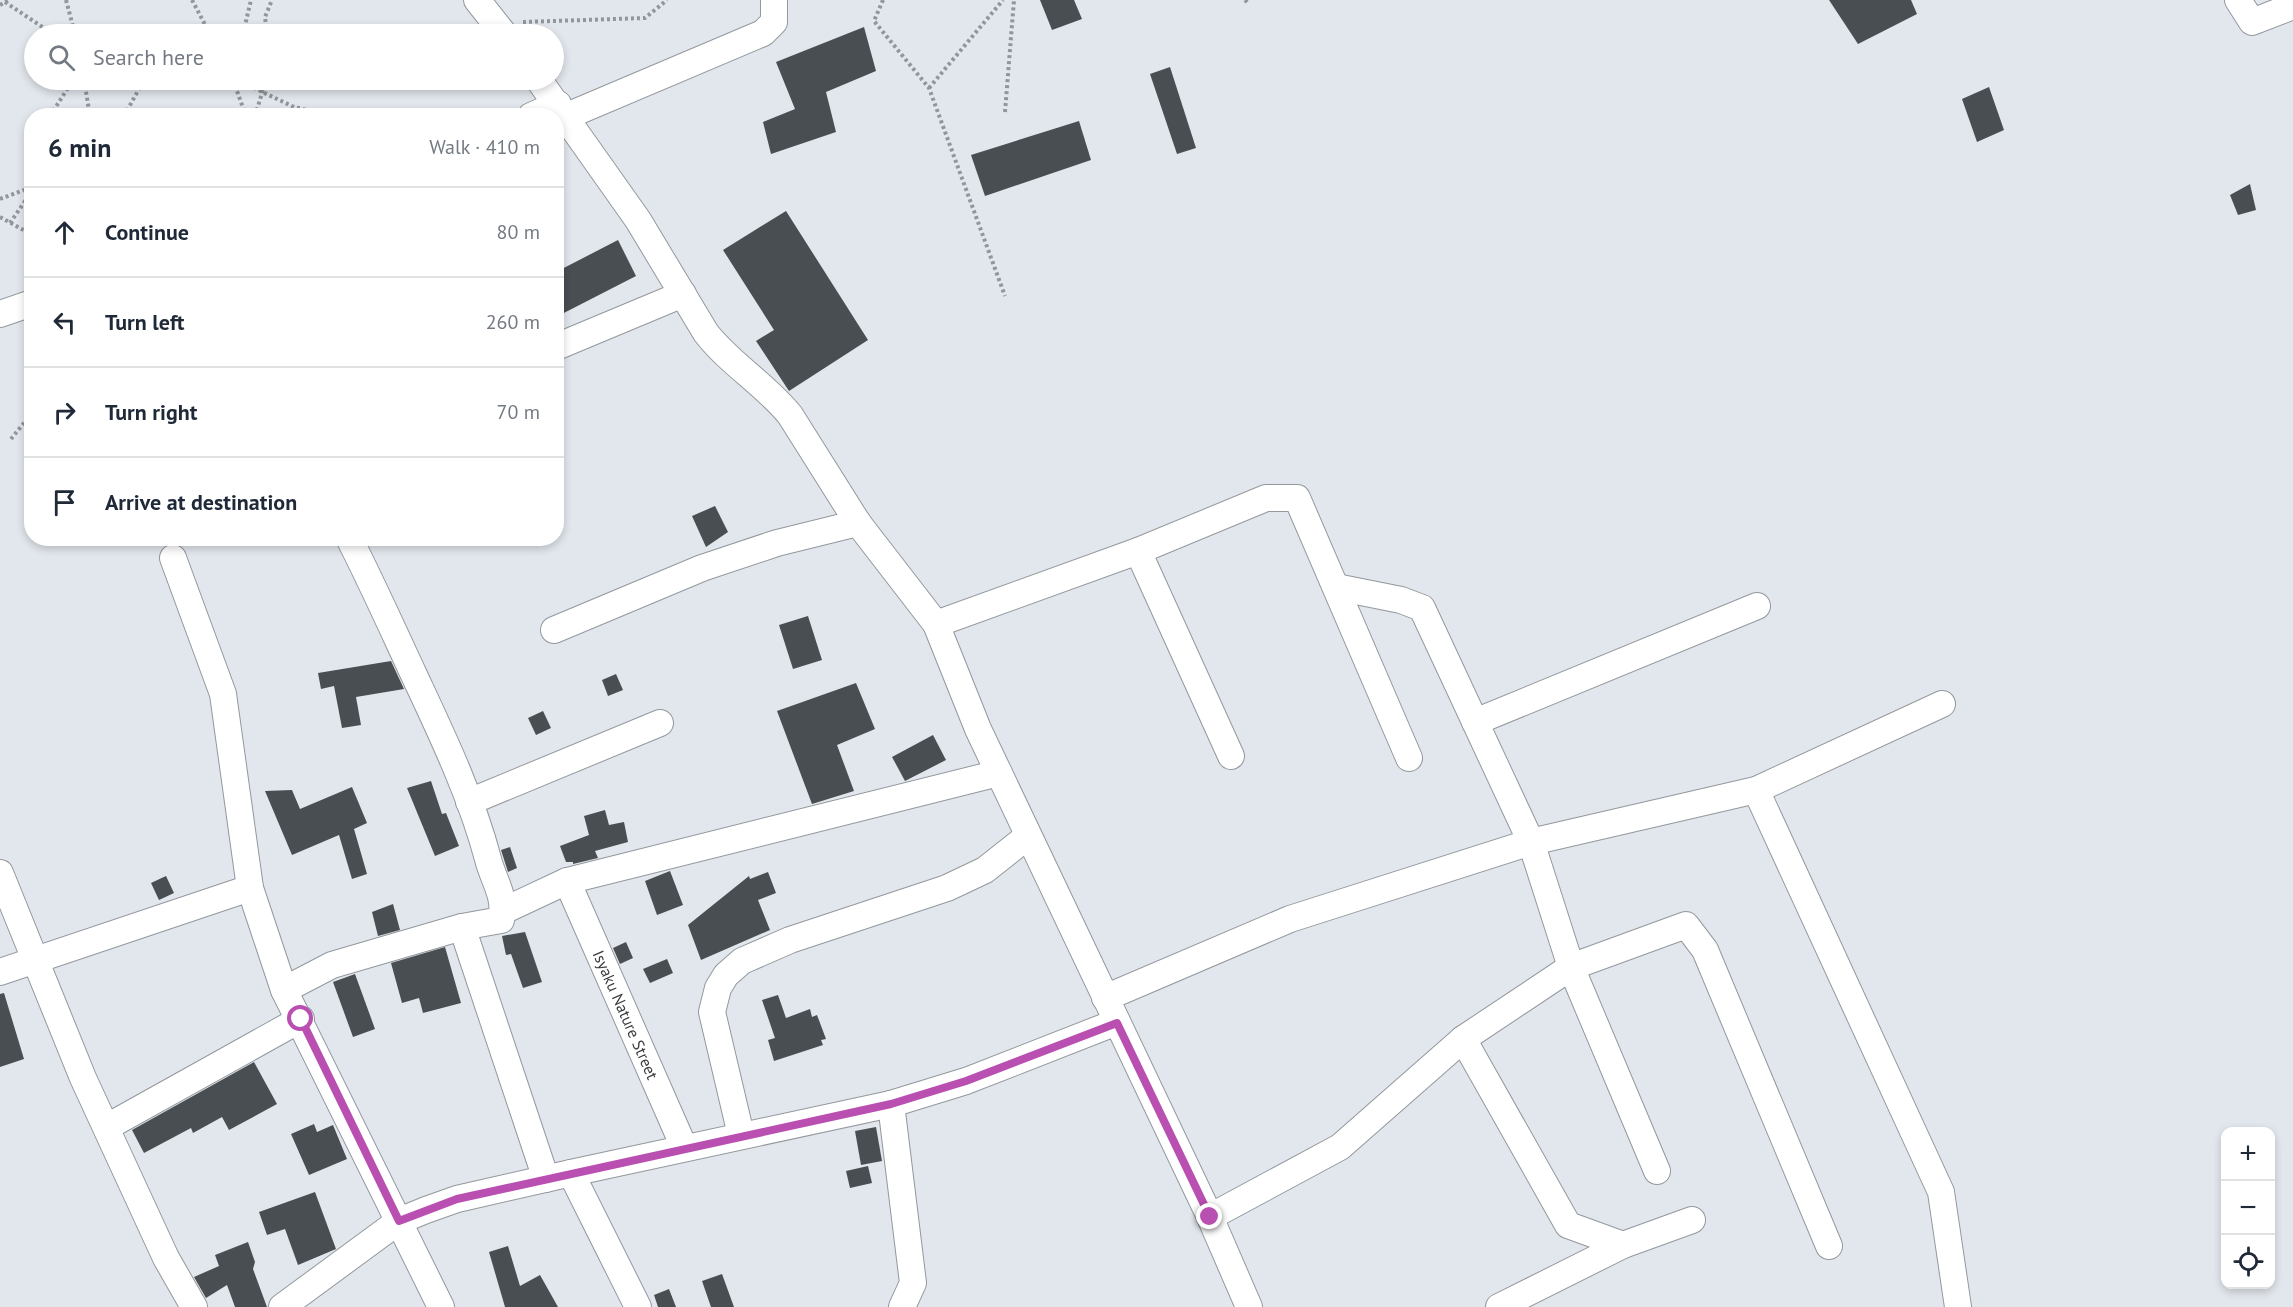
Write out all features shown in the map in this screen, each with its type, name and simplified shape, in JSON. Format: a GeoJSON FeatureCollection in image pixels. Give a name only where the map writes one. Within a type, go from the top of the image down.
{"type":"FeatureCollection","features":[{"type":"Feature","properties":{"kind":"street"},"geometry":{"type":"LineString","coordinates":[[477,0],[496,24]]}},
{"type":"Feature","properties":{"kind":"street"},"geometry":{"type":"LineString","coordinates":[[564,110],[763,33],[774,22],[774,0]]}},
{"type":"Feature","properties":{"kind":"street"},"geometry":{"type":"LineString","coordinates":[[2238,0],[2252,22],[2293,6]]}},
{"type":"Feature","properties":{"kind":"street"},"geometry":{"type":"LineString","coordinates":[[547,90],[561,108]]}},
{"type":"Feature","properties":{"kind":"street"},"geometry":{"type":"LineString","coordinates":[[564,111],[638,220],[718,349],[778,401],[790,415],[858,524],[936,624],[978,729],[1210,1217],[1249,1307]]}},
{"type":"Feature","properties":{"kind":"street"},"geometry":{"type":"LineString","coordinates":[[564,344],[683,294]]}},
{"type":"Feature","properties":{"kind":"street"},"geometry":{"type":"LineString","coordinates":[[0,314],[24,306]]}},
{"type":"Feature","properties":{"kind":"street"},"geometry":{"type":"LineString","coordinates":[[936,624],[1138,551],[1266,498],[1297,498],[1409,758]]}},
{"type":"Feature","properties":{"kind":"street"},"geometry":{"type":"LineString","coordinates":[[554,630],[702,568],[777,543],[858,524]]}},
{"type":"Feature","properties":{"kind":"street"},"geometry":{"type":"LineString","coordinates":[[284,990],[332,965],[462,927],[501,920],[503,911],[497,879],[454,760],[353,546]]}},
{"type":"Feature","properties":{"kind":"street"},"geometry":{"type":"LineString","coordinates":[[1138,551],[1231,756]]}},
{"type":"Feature","properties":{"kind":"street"},"geometry":{"type":"LineString","coordinates":[[173,558],[223,694],[250,888],[284,990],[301,1019],[441,1307]]}},
{"type":"Feature","properties":{"kind":"street"},"geometry":{"type":"LineString","coordinates":[[1336,587],[1401,600],[1422,608],[1531,842],[1571,967],[1657,1171]]}},
{"type":"Feature","properties":{"kind":"street"},"geometry":{"type":"LineString","coordinates":[[1475,722],[1756,606]]}},
{"type":"Feature","properties":{"kind":"street"},"geometry":{"type":"LineString","coordinates":[[1105,998],[1290,918],[1531,842],[1756,790],[1942,704]]}},
{"type":"Feature","properties":{"kind":"street"},"geometry":{"type":"LineString","coordinates":[[469,802],[660,723]]}},
{"type":"Feature","properties":{"kind":"street"},"geometry":{"type":"LineString","coordinates":[[503,911],[567,881],[999,772]]}},
{"type":"Feature","properties":{"kind":"street"},"geometry":{"type":"LineString","coordinates":[[1756,790],[1941,1192],[1958,1307]]}},
{"type":"Feature","properties":{"kind":"street"},"geometry":{"type":"LineString","coordinates":[[741,1135],[712,1012],[718,988],[726,975],[742,962],[790,940],[947,888],[985,870],[1028,836]]}},
{"type":"Feature","properties":{"kind":"street"},"geometry":{"type":"LineString","coordinates":[[0,873],[83,1078],[166,1258],[194,1307]]}},
{"type":"Feature","properties":{"kind":"street","name":"Isyaku Nature Street"},"geometry":{"type":"LineString","coordinates":[[567,881],[684,1148]]}},
{"type":"Feature","properties":{"kind":"street"},"geometry":{"type":"LineString","coordinates":[[0,972],[36,962],[250,888]]}},
{"type":"Feature","properties":{"kind":"street"},"geometry":{"type":"LineString","coordinates":[[1210,1217],[1340,1147],[1463,1039],[1571,967],[1686,925],[1705,950],[1828,1246]]}},
{"type":"Feature","properties":{"kind":"street"},"geometry":{"type":"LineString","coordinates":[[462,927],[546,1179]]}},
{"type":"Feature","properties":{"kind":"street"},"geometry":{"type":"LineString","coordinates":[[107,1127],[301,1019]]}},
{"type":"Feature","properties":{"kind":"street"},"geometry":{"type":"LineString","coordinates":[[282,1307],[399,1221],[457,1199],[891,1104],[966,1081],[1117,1023]]}},
{"type":"Feature","properties":{"kind":"street"},"geometry":{"type":"LineString","coordinates":[[1463,1039],[1568,1225],[1623,1245]]}},
{"type":"Feature","properties":{"kind":"street"},"geometry":{"type":"LineString","coordinates":[[891,1104],[913,1283],[902,1307]]}},
{"type":"Feature","properties":{"kind":"street"},"geometry":{"type":"LineString","coordinates":[[571,1173],[638,1307]]}},
{"type":"Feature","properties":{"kind":"street"},"geometry":{"type":"LineString","coordinates":[[1498,1307],[1623,1245],[1692,1220]]}},
{"type":"Feature","properties":{"kind":"path"},"geometry":{"type":"LineString","coordinates":[[66,0],[72,24]]}},
{"type":"Feature","properties":{"kind":"path"},"geometry":{"type":"LineString","coordinates":[[192,0],[205,24]]}},
{"type":"Feature","properties":{"kind":"path"},"geometry":{"type":"LineString","coordinates":[[245,24],[251,0]]}},
{"type":"Feature","properties":{"kind":"path"},"geometry":{"type":"LineString","coordinates":[[266,24],[266,17],[272,0]]}},
{"type":"Feature","properties":{"kind":"path"},"geometry":{"type":"LineString","coordinates":[[564,24],[645,18],[667,0]]}},
{"type":"Feature","properties":{"kind":"path"},"geometry":{"type":"LineString","coordinates":[[882,0],[874,21],[929,88],[1005,296]]}},
{"type":"Feature","properties":{"kind":"path"},"geometry":{"type":"LineString","coordinates":[[929,88],[1003,0]]}},
{"type":"Feature","properties":{"kind":"path"},"geometry":{"type":"LineString","coordinates":[[1005,112],[1014,0]]}},
{"type":"Feature","properties":{"kind":"path"},"geometry":{"type":"LineString","coordinates":[[1245,0],[1249,4]]}},
{"type":"Feature","properties":{"kind":"path"},"geometry":{"type":"LineString","coordinates":[[0,5],[7,1],[39,24]]}},
{"type":"Feature","properties":{"kind":"path"},"geometry":{"type":"LineString","coordinates":[[55,108],[67,90]]}},
{"type":"Feature","properties":{"kind":"path"},"geometry":{"type":"LineString","coordinates":[[86,90],[89,108]]}},
{"type":"Feature","properties":{"kind":"path"},"geometry":{"type":"LineString","coordinates":[[128,108],[138,90]]}},
{"type":"Feature","properties":{"kind":"path"},"geometry":{"type":"LineString","coordinates":[[238,90],[244,108]]}},
{"type":"Feature","properties":{"kind":"path"},"geometry":{"type":"LineString","coordinates":[[257,90],[298,108]]}},
{"type":"Feature","properties":{"kind":"path"},"geometry":{"type":"LineString","coordinates":[[257,108],[263,90]]}},
{"type":"Feature","properties":{"kind":"path"},"geometry":{"type":"LineString","coordinates":[[0,199],[24,190]]}},
{"type":"Feature","properties":{"kind":"path"},"geometry":{"type":"LineString","coordinates":[[10,223],[24,203]]}},
{"type":"Feature","properties":{"kind":"path"},"geometry":{"type":"LineString","coordinates":[[0,217],[24,230]]}},
{"type":"Feature","properties":{"kind":"path"},"geometry":{"type":"LineString","coordinates":[[12,439],[24,423]]}},
{"type":"Feature","properties":{"kind":"building"},"geometry":{"type":"Polygon","coordinates":[[[1040,0],[1074,0],[1082,19],[1052,30],[1040,0]]]}},
{"type":"Feature","properties":{"kind":"building"},"geometry":{"type":"Polygon","coordinates":[[[1829,0],[1911,0],[1917,14],[1858,44],[1829,0]]]}},
{"type":"Feature","properties":{"kind":"building"},"geometry":{"type":"Polygon","coordinates":[[[864,27],[876,71],[826,92],[836,132],[771,154],[763,122],[795,109],[776,62],[864,27]]]}},
{"type":"Feature","properties":{"kind":"building"},"geometry":{"type":"Polygon","coordinates":[[[1170,67],[1196,148],[1177,154],[1150,74],[1170,67]]]}},
{"type":"Feature","properties":{"kind":"building"},"geometry":{"type":"Polygon","coordinates":[[[1989,87],[2004,130],[1977,142],[1962,99],[1989,87]]]}},
{"type":"Feature","properties":{"kind":"building"},"geometry":{"type":"Polygon","coordinates":[[[1079,121],[1091,160],[985,196],[971,155],[1079,121]]]}},
{"type":"Feature","properties":{"kind":"building"},"geometry":{"type":"Polygon","coordinates":[[[2250,184],[2256,210],[2238,215],[2230,195],[2250,184]]]}},
{"type":"Feature","properties":{"kind":"building"},"geometry":{"type":"Polygon","coordinates":[[[786,211],[868,340],[789,391],[756,341],[774,330],[723,250],[786,211]]]}},
{"type":"Feature","properties":{"kind":"building"},"geometry":{"type":"Polygon","coordinates":[[[618,240],[636,276],[564,313],[564,268],[618,240]]]}},
{"type":"Feature","properties":{"kind":"building"},"geometry":{"type":"Polygon","coordinates":[[[715,506],[728,532],[706,547],[692,516],[715,506]]]}},
{"type":"Feature","properties":{"kind":"building"},"geometry":{"type":"Polygon","coordinates":[[[808,616],[822,660],[793,669],[779,625],[808,616]]]}},
{"type":"Feature","properties":{"kind":"building"},"geometry":{"type":"Polygon","coordinates":[[[391,661],[404,689],[356,697],[361,725],[342,728],[334,686],[321,689],[318,673],[391,661]]]}},
{"type":"Feature","properties":{"kind":"building"},"geometry":{"type":"Polygon","coordinates":[[[616,674],[623,690],[608,696],[602,680],[616,674]]]}},
{"type":"Feature","properties":{"kind":"building"},"geometry":{"type":"Polygon","coordinates":[[[856,683],[875,729],[837,745],[854,791],[812,804],[777,711],[856,683]]]}},
{"type":"Feature","properties":{"kind":"building"},"geometry":{"type":"Polygon","coordinates":[[[543,711],[551,728],[536,735],[528,718],[543,711]]]}},
{"type":"Feature","properties":{"kind":"building"},"geometry":{"type":"Polygon","coordinates":[[[933,735],[946,760],[905,781],[892,757],[933,735]]]}},
{"type":"Feature","properties":{"kind":"building"},"geometry":{"type":"Polygon","coordinates":[[[431,781],[442,814],[446,813],[459,846],[435,856],[407,788],[431,781]]]}},
{"type":"Feature","properties":{"kind":"building"},"geometry":{"type":"Polygon","coordinates":[[[352,787],[367,823],[354,829],[367,874],[352,879],[339,835],[292,855],[265,791],[292,790],[300,809],[352,787]]]}},
{"type":"Feature","properties":{"kind":"building"},"geometry":{"type":"Polygon","coordinates":[[[605,810],[609,825],[624,822],[628,842],[595,851],[598,858],[573,864],[573,862],[566,862],[560,846],[589,835],[584,816],[605,810]]]}},
{"type":"Feature","properties":{"kind":"building"},"geometry":{"type":"Polygon","coordinates":[[[510,847],[517,868],[508,872],[501,850],[510,847]]]}},
{"type":"Feature","properties":{"kind":"building"},"geometry":{"type":"Polygon","coordinates":[[[670,871],[683,905],[657,915],[645,881],[670,871]]]}},
{"type":"Feature","properties":{"kind":"building"},"geometry":{"type":"Polygon","coordinates":[[[768,872],[776,893],[758,900],[770,930],[701,960],[688,925],[749,876],[750,879],[768,872]]]}},
{"type":"Feature","properties":{"kind":"building"},"geometry":{"type":"Polygon","coordinates":[[[166,876],[174,893],[159,900],[151,883],[166,876]]]}},
{"type":"Feature","properties":{"kind":"building"},"geometry":{"type":"Polygon","coordinates":[[[393,904],[400,930],[378,936],[372,912],[393,904]]]}},
{"type":"Feature","properties":{"kind":"building"},"geometry":{"type":"Polygon","coordinates":[[[525,932],[542,982],[523,988],[511,954],[506,955],[502,936],[525,932]]]}},
{"type":"Feature","properties":{"kind":"building"},"geometry":{"type":"Polygon","coordinates":[[[626,942],[633,958],[620,964],[613,948],[626,942]]]}},
{"type":"Feature","properties":{"kind":"building"},"geometry":{"type":"Polygon","coordinates":[[[445,947],[461,1003],[423,1013],[419,998],[402,1003],[391,963],[445,947]]]}},
{"type":"Feature","properties":{"kind":"building"},"geometry":{"type":"Polygon","coordinates":[[[667,959],[673,973],[650,983],[643,969],[667,959]]]}},
{"type":"Feature","properties":{"kind":"building"},"geometry":{"type":"Polygon","coordinates":[[[355,974],[375,1029],[353,1037],[333,982],[355,974]]]}},
{"type":"Feature","properties":{"kind":"building"},"geometry":{"type":"Polygon","coordinates":[[[4,993],[24,1059],[0,1067],[0,994],[4,993]]]}},
{"type":"Feature","properties":{"kind":"building"},"geometry":{"type":"Polygon","coordinates":[[[778,995],[786,1018],[810,1009],[812,1017],[817,1015],[826,1039],[821,1040],[823,1045],[774,1061],[768,1040],[775,1038],[762,1000],[778,995]]]}},
{"type":"Feature","properties":{"kind":"building"},"geometry":{"type":"Polygon","coordinates":[[[254,1062],[277,1104],[229,1130],[222,1117],[193,1133],[191,1128],[144,1153],[132,1130],[254,1062]]]}},
{"type":"Feature","properties":{"kind":"building"},"geometry":{"type":"Polygon","coordinates":[[[314,1124],[317,1132],[333,1125],[347,1159],[309,1175],[291,1134],[314,1124]]]}},
{"type":"Feature","properties":{"kind":"building"},"geometry":{"type":"Polygon","coordinates":[[[876,1127],[882,1161],[861,1165],[855,1131],[876,1127]]]}},
{"type":"Feature","properties":{"kind":"building"},"geometry":{"type":"Polygon","coordinates":[[[868,1166],[872,1183],[850,1188],[846,1171],[868,1166]]]}},
{"type":"Feature","properties":{"kind":"building"},"geometry":{"type":"Polygon","coordinates":[[[315,1192],[336,1249],[298,1265],[285,1229],[267,1235],[259,1212],[315,1192]]]}},
{"type":"Feature","properties":{"kind":"building"},"geometry":{"type":"Polygon","coordinates":[[[248,1242],[255,1262],[253,1269],[267,1307],[235,1307],[227,1285],[206,1298],[194,1277],[219,1266],[215,1255],[248,1242]]]}},
{"type":"Feature","properties":{"kind":"building"},"geometry":{"type":"Polygon","coordinates":[[[508,1246],[520,1286],[540,1275],[558,1307],[505,1307],[489,1252],[508,1246]]]}},
{"type":"Feature","properties":{"kind":"building"},"geometry":{"type":"Polygon","coordinates":[[[722,1274],[734,1307],[711,1307],[702,1281],[722,1274]]]}},
{"type":"Feature","properties":{"kind":"building"},"geometry":{"type":"Polygon","coordinates":[[[669,1289],[676,1307],[658,1307],[654,1295],[669,1289]]]}},
{"type":"Feature","properties":{"kind":"route"},"geometry":{"type":"LineString","coordinates":[[301,1019],[399,1221],[457,1199],[790,1124],[891,1104],[966,1081],[1117,1023],[1210,1217]]}}]}
